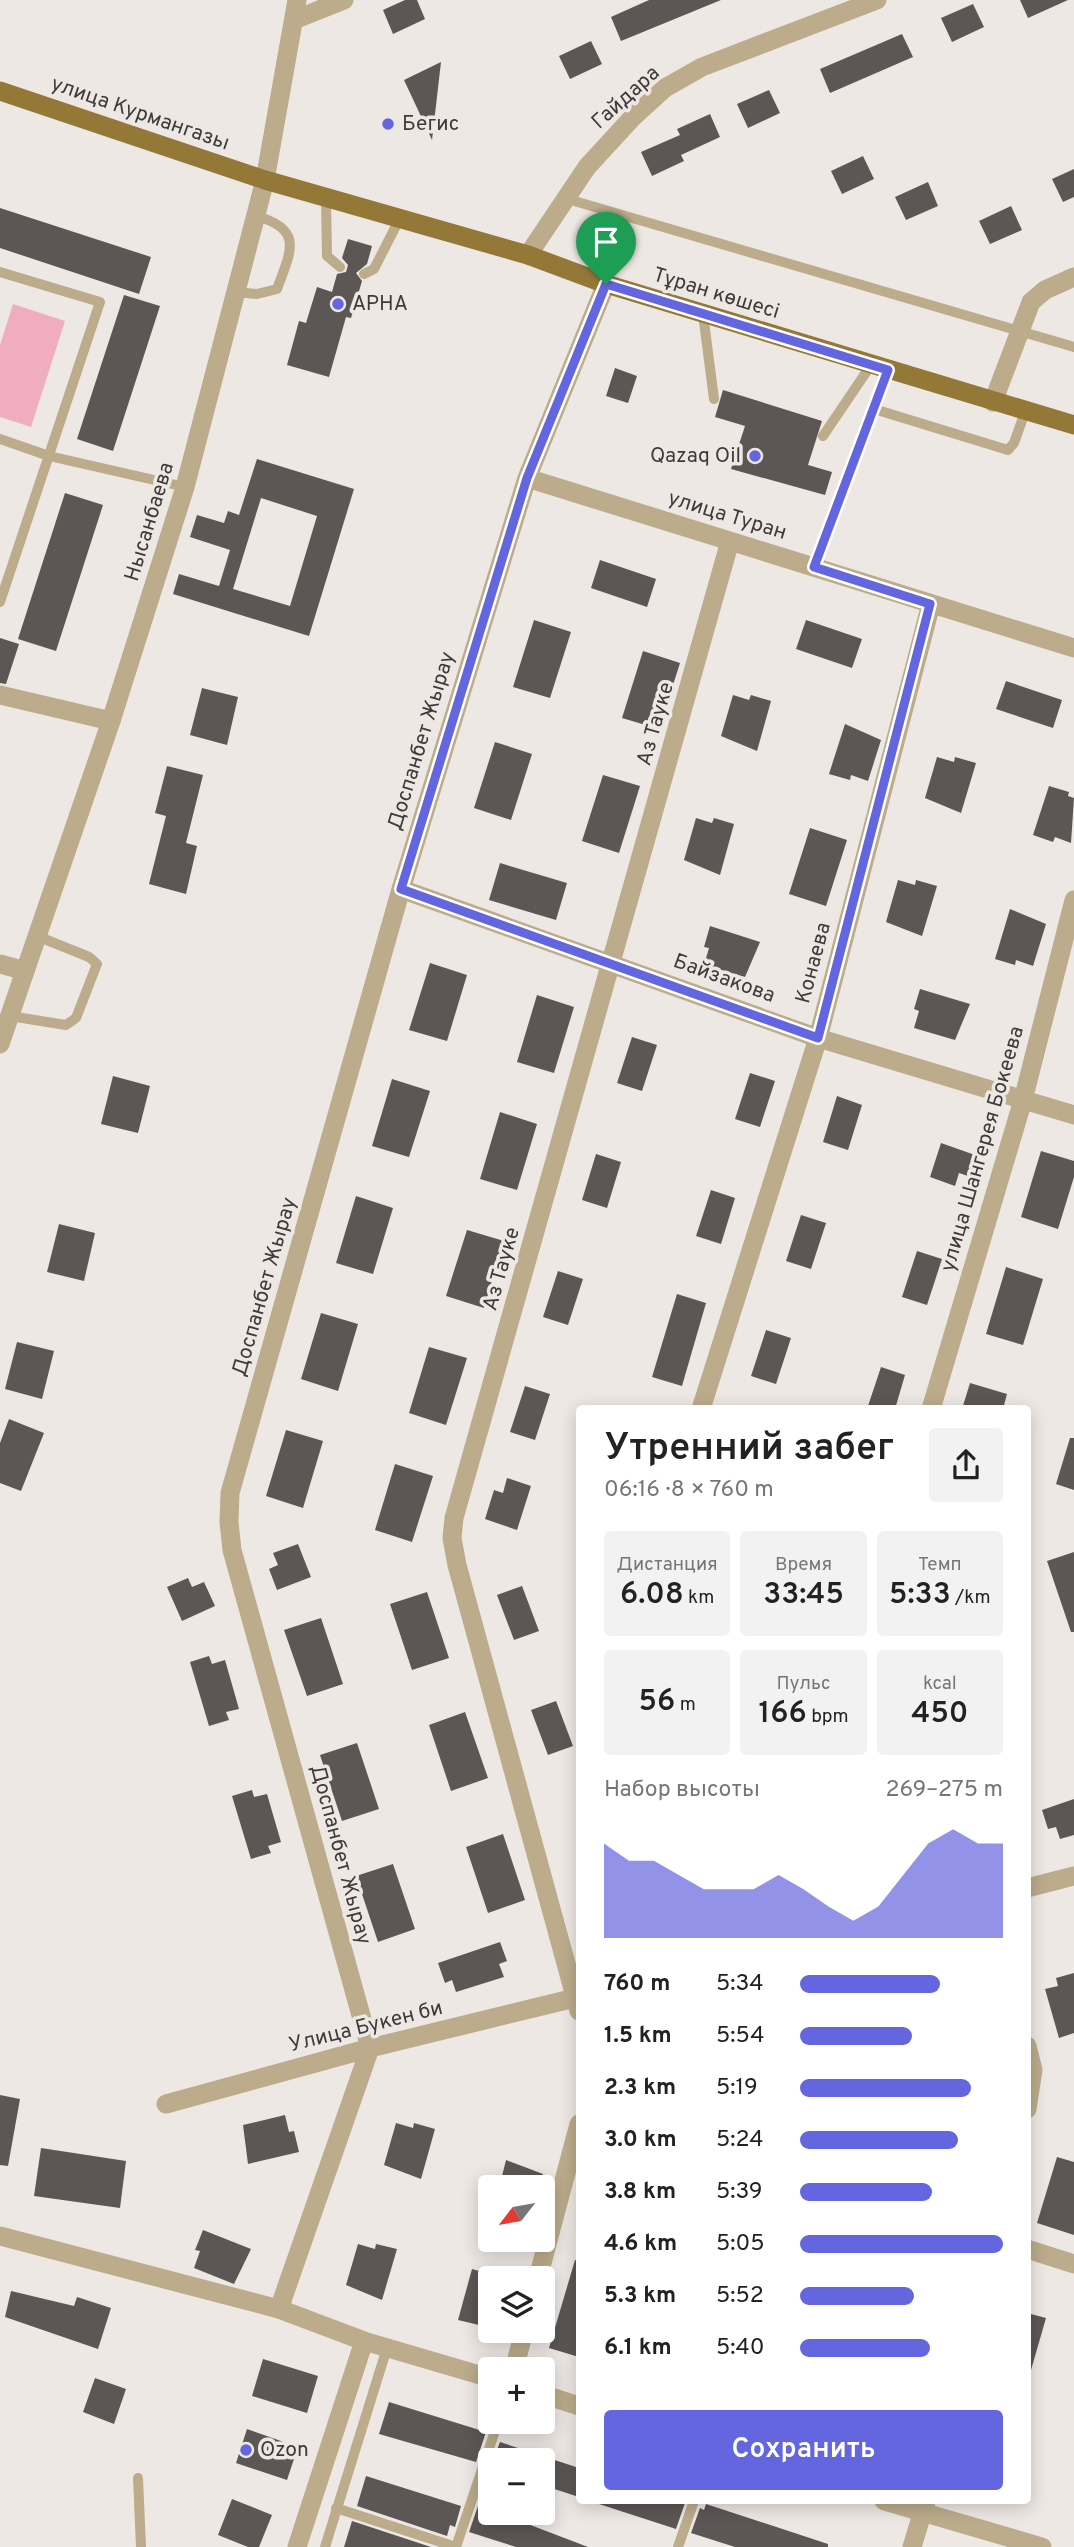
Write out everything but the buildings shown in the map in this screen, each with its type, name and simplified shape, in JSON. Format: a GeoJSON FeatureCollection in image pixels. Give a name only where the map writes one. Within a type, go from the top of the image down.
{"type":"FeatureCollection","features":[{"type":"Feature","properties":{"kind":"main road","name":"улица Курмангазы"},"geometry":{"type":"LineString","coordinates":[[0,91],[265,180]]}},
{"type":"Feature","properties":{"kind":"main road","name":"Тұран көшесі"},"geometry":{"type":"LineString","coordinates":[[265,180],[528,255],[606,284],[1074,425]]}},
{"type":"Feature","properties":{"kind":"street","name":"Нысанбаева"},"geometry":{"type":"LineString","coordinates":[[0,1044],[111,721],[185,486],[265,180],[297,0]]}},
{"type":"Feature","properties":{"kind":"street"},"geometry":{"type":"LineString","coordinates":[[294,20],[344,0]]}},
{"type":"Feature","properties":{"kind":"street","name":"Гайдара"},"geometry":{"type":"LineString","coordinates":[[528,255],[587,167],[632,118],[665,88],[702,67],[877,0]]}},
{"type":"Feature","properties":{"kind":"street"},"geometry":{"type":"LineString","coordinates":[[993,402],[1031,302],[1074,277]]}},
{"type":"Feature","properties":{"kind":"street","name":"Доспанбет Жырау"},"geometry":{"type":"LineString","coordinates":[[370,2048],[232,1550],[230,1493],[401,889],[527,478],[606,284]]}},
{"type":"Feature","properties":{"kind":"street","name":"улица Туран"},"geometry":{"type":"LineString","coordinates":[[527,478],[1074,648]]}},
{"type":"Feature","properties":{"kind":"street","name":"Аз Тауке"},"geometry":{"type":"LineString","coordinates":[[576,1995],[460,1578],[452,1538],[454,1518],[730,541]]}},
{"type":"Feature","properties":{"kind":"street","name":"Конаева"},"geometry":{"type":"LineString","coordinates":[[702,1405],[818,1038],[930,604]]}},
{"type":"Feature","properties":{"kind":"street"},"geometry":{"type":"LineString","coordinates":[[0,695],[111,721]]}},
{"type":"Feature","properties":{"kind":"street","name":"Байзакова"},"geometry":{"type":"LineString","coordinates":[[401,889],[613,962],[818,1038],[1074,1115]]}},
{"type":"Feature","properties":{"kind":"street","name":"улица Шангерея Бокеева"},"geometry":{"type":"LineString","coordinates":[[932,1405],[1023,1100],[1074,900]]}},
{"type":"Feature","properties":{"kind":"street"},"geometry":{"type":"LineString","coordinates":[[0,964],[25,971]]}},
{"type":"Feature","properties":{"kind":"street"},"geometry":{"type":"LineString","coordinates":[[1031,1887],[1074,1876]]}},
{"type":"Feature","properties":{"kind":"street","name":"Улица Букен би"},"geometry":{"type":"LineString","coordinates":[[166,2104],[370,2048],[576,2002]]}},
{"type":"Feature","properties":{"kind":"street"},"geometry":{"type":"LineString","coordinates":[[279,2309],[370,2048]]}},
{"type":"Feature","properties":{"kind":"street"},"geometry":{"type":"LineString","coordinates":[[1031,2062],[1031,2083]]}},
{"type":"Feature","properties":{"kind":"street"},"geometry":{"type":"LineString","coordinates":[[541,2266],[576,2135]]}},
{"type":"Feature","properties":{"kind":"street"},"geometry":{"type":"LineString","coordinates":[[0,2236],[279,2309],[364,2341],[478,2375]]}},
{"type":"Feature","properties":{"kind":"street"},"geometry":{"type":"LineString","coordinates":[[1031,2250],[1074,2264]]}},
{"type":"Feature","properties":{"kind":"street"},"geometry":{"type":"LineString","coordinates":[[297,2547],[364,2341]]}},
{"type":"Feature","properties":{"kind":"street"},"geometry":{"type":"LineString","coordinates":[[555,2398],[576,2405]]}},
{"type":"Feature","properties":{"kind":"street"},"geometry":{"type":"LineString","coordinates":[[904,2504],[925,2507],[1042,2547]]}},
{"type":"Feature","properties":{"kind":"street"},"geometry":{"type":"LineString","coordinates":[[912,2547],[925,2507]]}},
{"type":"Feature","properties":{"kind":"lane"},"geometry":{"type":"LineString","coordinates":[[326,198],[327,256],[340,267]]}},
{"type":"Feature","properties":{"kind":"lane"},"geometry":{"type":"LineString","coordinates":[[564,198],[1074,347]]}},
{"type":"Feature","properties":{"kind":"lane"},"geometry":{"type":"LineString","coordinates":[[236,292],[257,295],[277,289],[291,253],[288,235],[278,222],[256,216]]}},
{"type":"Feature","properties":{"kind":"lane"},"geometry":{"type":"LineString","coordinates":[[364,274],[374,269],[399,220]]}},
{"type":"Feature","properties":{"kind":"lane"},"geometry":{"type":"LineString","coordinates":[[0,602],[100,302],[1,275]]}},
{"type":"Feature","properties":{"kind":"lane"},"geometry":{"type":"LineString","coordinates":[[703,314],[714,399]]}},
{"type":"Feature","properties":{"kind":"lane"},"geometry":{"type":"LineString","coordinates":[[814,567],[874,409],[880,368]]}},
{"type":"Feature","properties":{"kind":"lane"},"geometry":{"type":"LineString","coordinates":[[823,436],[880,368]]}},
{"type":"Feature","properties":{"kind":"lane"},"geometry":{"type":"LineString","coordinates":[[874,409],[1008,450],[1014,443],[1026,412]]}},
{"type":"Feature","properties":{"kind":"lane"},"geometry":{"type":"LineString","coordinates":[[0,439],[49,456],[185,486]]}},
{"type":"Feature","properties":{"kind":"lane"},"geometry":{"type":"LineString","coordinates":[[10,1016],[66,1025],[76,1018],[97,964],[89,957],[37,936]]}},
{"type":"Feature","properties":{"kind":"lane"},"geometry":{"type":"LineString","coordinates":[[325,2547],[387,2348]]}},
{"type":"Feature","properties":{"kind":"lane"},"geometry":{"type":"LineString","coordinates":[[336,2508],[456,2547],[494,2434]]}},
{"type":"Feature","properties":{"kind":"lane"},"geometry":{"type":"LineString","coordinates":[[138,2477],[141,2547]]}},
{"type":"Feature","properties":{"kind":"lane"},"geometry":{"type":"LineString","coordinates":[[678,2547],[693,2504]]}},
{"type":"Feature","properties":{"kind":"shaded area"},"geometry":{"type":"Polygon","coordinates":[[[13,304],[65,321],[31,427],[0,417],[0,345],[13,304]]]}},
{"type":"Feature","properties":{"kind":"place","name":"Бегис"},"geometry":{"type":"Point","coordinates":[388,124]}},
{"type":"Feature","properties":{"kind":"place","name":"АРНА"},"geometry":{"type":"Point","coordinates":[338,304]}},
{"type":"Feature","properties":{"kind":"place","name":"Qazaq Oil"},"geometry":{"type":"Point","coordinates":[755,456]}},
{"type":"Feature","properties":{"kind":"place","name":"Ozon"},"geometry":{"type":"Point","coordinates":[246,2450]}},
{"type":"Feature","properties":{"kind":"route"},"geometry":{"type":"LineString","coordinates":[[606,284],[888,370],[814,567],[930,604],[818,1038],[613,962],[401,889],[527,478],[606,284]]}}]}
